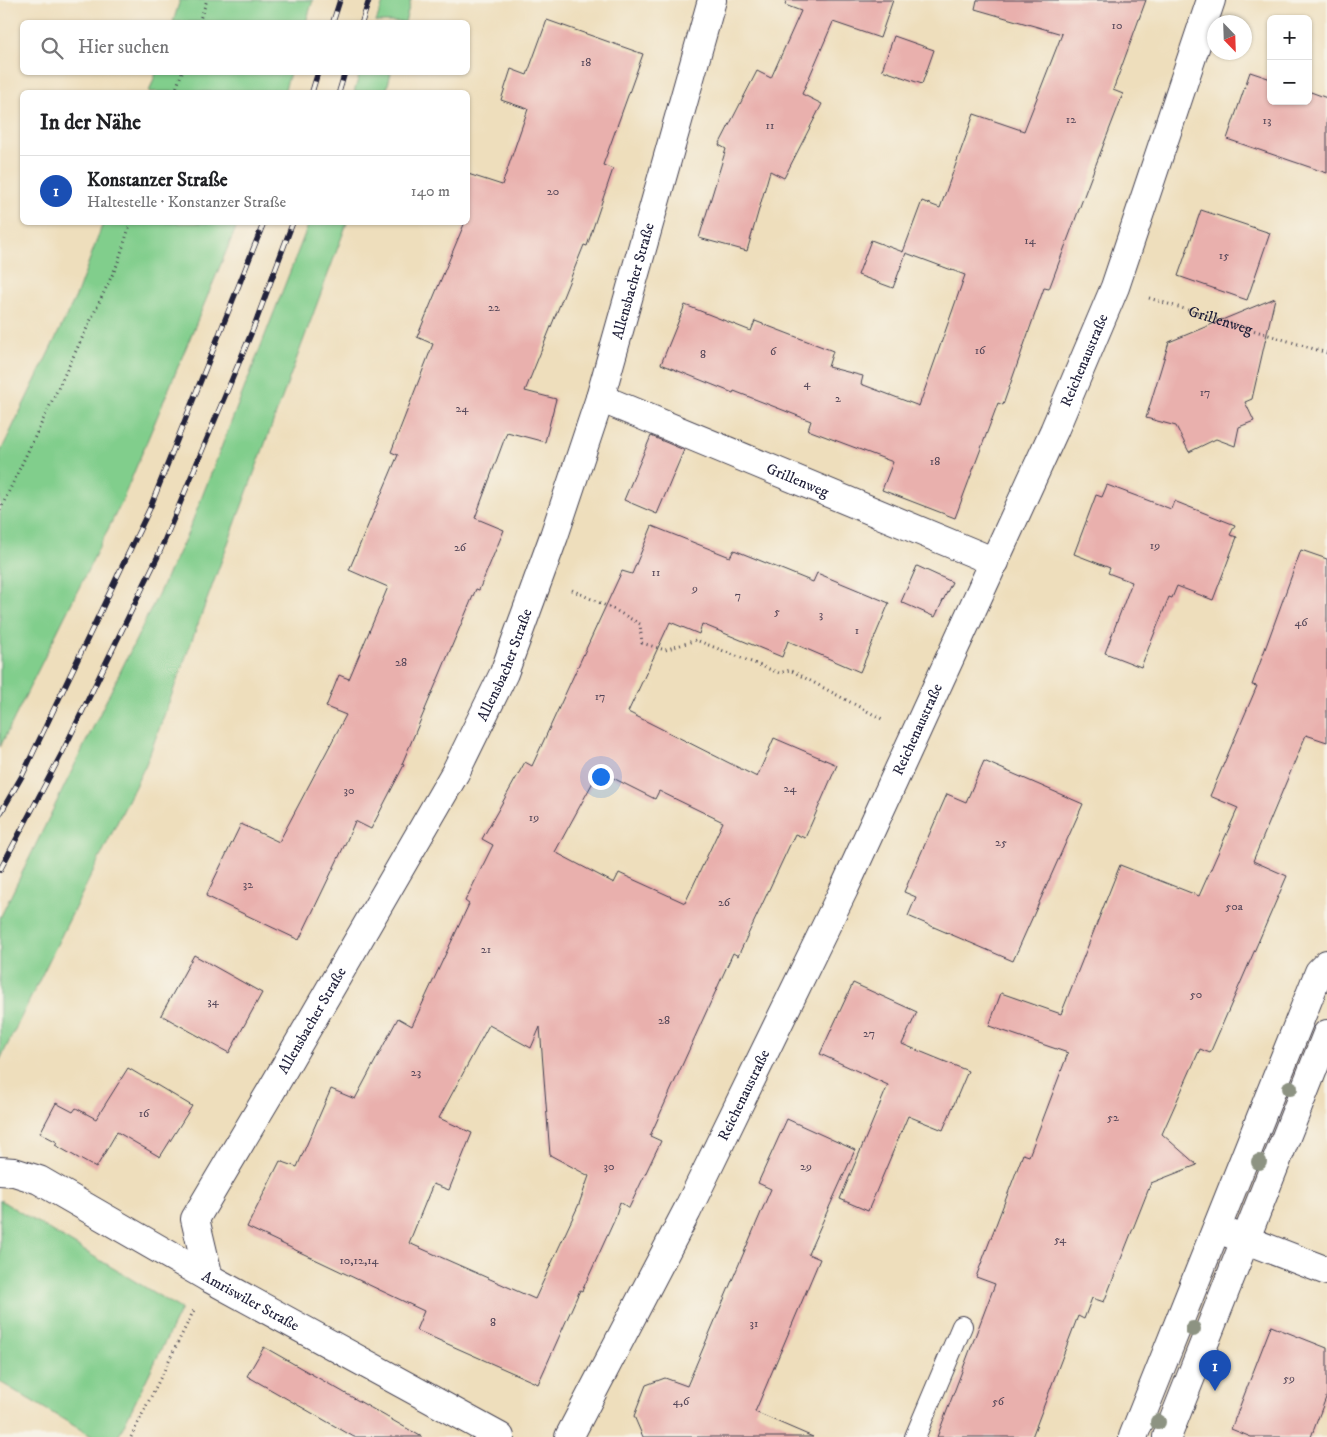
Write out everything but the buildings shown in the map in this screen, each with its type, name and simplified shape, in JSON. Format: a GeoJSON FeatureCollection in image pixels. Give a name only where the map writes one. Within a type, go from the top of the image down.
{"type":"FeatureCollection","features":[{"type":"Feature","properties":{"kind":"street","name":"Allensbacher Straße"},"geometry":{"type":"LineString","coordinates":[[209,1278],[195,1219],[455,773],[504,672],[554,536],[600,398],[712,0]]}},
{"type":"Feature","properties":{"kind":"street","name":"Reichenaustraße"},"geometry":{"type":"LineString","coordinates":[[569,1437],[687,1211],[844,888],[1054,431],[1115,287],[1211,0]]}},
{"type":"Feature","properties":{"kind":"street","name":"Grillenweg"},"geometry":{"type":"LineString","coordinates":[[600,398],[995,562]]}},
{"type":"Feature","properties":{"kind":"street"},"geometry":{"type":"LineString","coordinates":[[1134,1437],[1320,972],[1327,964]]}},
{"type":"Feature","properties":{"kind":"street"},"geometry":{"type":"LineString","coordinates":[[1167,1437],[1327,1034]]}},
{"type":"Feature","properties":{"kind":"street","name":"Amriswiler Straße"},"geometry":{"type":"LineString","coordinates":[[0,1171],[14,1172],[39,1180],[209,1278],[500,1437]]}},
{"type":"Feature","properties":{"kind":"street"},"geometry":{"type":"LineString","coordinates":[[1218,1229],[1327,1271]]}},
{"type":"Feature","properties":{"kind":"lane"},"geometry":{"type":"LineString","coordinates":[[915,1437],[962,1326]]}},
{"type":"Feature","properties":{"kind":"path"},"geometry":{"type":"LineString","coordinates":[[200,20],[207,0]]}},
{"type":"Feature","properties":{"kind":"path"},"geometry":{"type":"LineString","coordinates":[[176,90],[181,75]]}},
{"type":"Feature","properties":{"kind":"path"},"geometry":{"type":"LineString","coordinates":[[0,510],[117,266],[130,225]]}},
{"type":"Feature","properties":{"kind":"path","name":"Grillenweg"},"geometry":{"type":"LineString","coordinates":[[1115,287],[1327,353]]}},
{"type":"Feature","properties":{"kind":"path"},"geometry":{"type":"LineString","coordinates":[[600,603],[640,624],[642,643],[665,650],[696,640],[779,673],[790,670],[914,736]]}},
{"type":"Feature","properties":{"kind":"path"},"geometry":{"type":"LineString","coordinates":[[131,1437],[209,1278]]}},
{"type":"Feature","properties":{"kind":"green space"},"geometry":{"type":"Polygon","coordinates":[[[180,0],[313,0],[307,20],[174,20],[180,0]]]}},
{"type":"Feature","properties":{"kind":"green space"},"geometry":{"type":"Polygon","coordinates":[[[384,0],[411,0],[406,20],[377,20],[384,0]]]}},
{"type":"Feature","properties":{"kind":"green space"},"geometry":{"type":"Polygon","coordinates":[[[155,75],[289,75],[285,90],[150,90],[155,75]]]}},
{"type":"Feature","properties":{"kind":"green space"},"geometry":{"type":"Polygon","coordinates":[[[359,75],[390,75],[387,90],[355,90],[359,75]]]}},
{"type":"Feature","properties":{"kind":"green space"},"geometry":{"type":"Polygon","coordinates":[[[102,225],[237,225],[122,501],[0,747],[0,453],[77,294],[102,225]]]}},
{"type":"Feature","properties":{"kind":"green space"},"geometry":{"type":"Polygon","coordinates":[[[308,225],[346,225],[146,764],[0,1060],[0,918],[187,535],[308,225]]]}},
{"type":"Feature","properties":{"kind":"green space"},"geometry":{"type":"Polygon","coordinates":[[[0,1200],[181,1309],[118,1437],[93,1437],[0,1382],[0,1200]]]}},
{"type":"Feature","properties":{"kind":"railway"},"geometry":{"type":"LineString","coordinates":[[334,20],[340,0]]}},
{"type":"Feature","properties":{"kind":"railway"},"geometry":{"type":"LineString","coordinates":[[363,20],[369,0]]}},
{"type":"Feature","properties":{"kind":"railway"},"geometry":{"type":"LineString","coordinates":[[313,90],[317,75]]}},
{"type":"Feature","properties":{"kind":"railway"},"geometry":{"type":"LineString","coordinates":[[340,90],[344,75]]}},
{"type":"Feature","properties":{"kind":"railway"},"geometry":{"type":"LineString","coordinates":[[0,814],[22,776],[150,508],[263,225]]}},
{"type":"Feature","properties":{"kind":"railway"},"geometry":{"type":"LineString","coordinates":[[0,870],[62,753],[158,556],[253,329],[292,225]]}},
{"type":"Feature","properties":{"kind":"place","name":"Konstanzer Straße"},"geometry":{"type":"Point","coordinates":[1215,1391]}}]}
